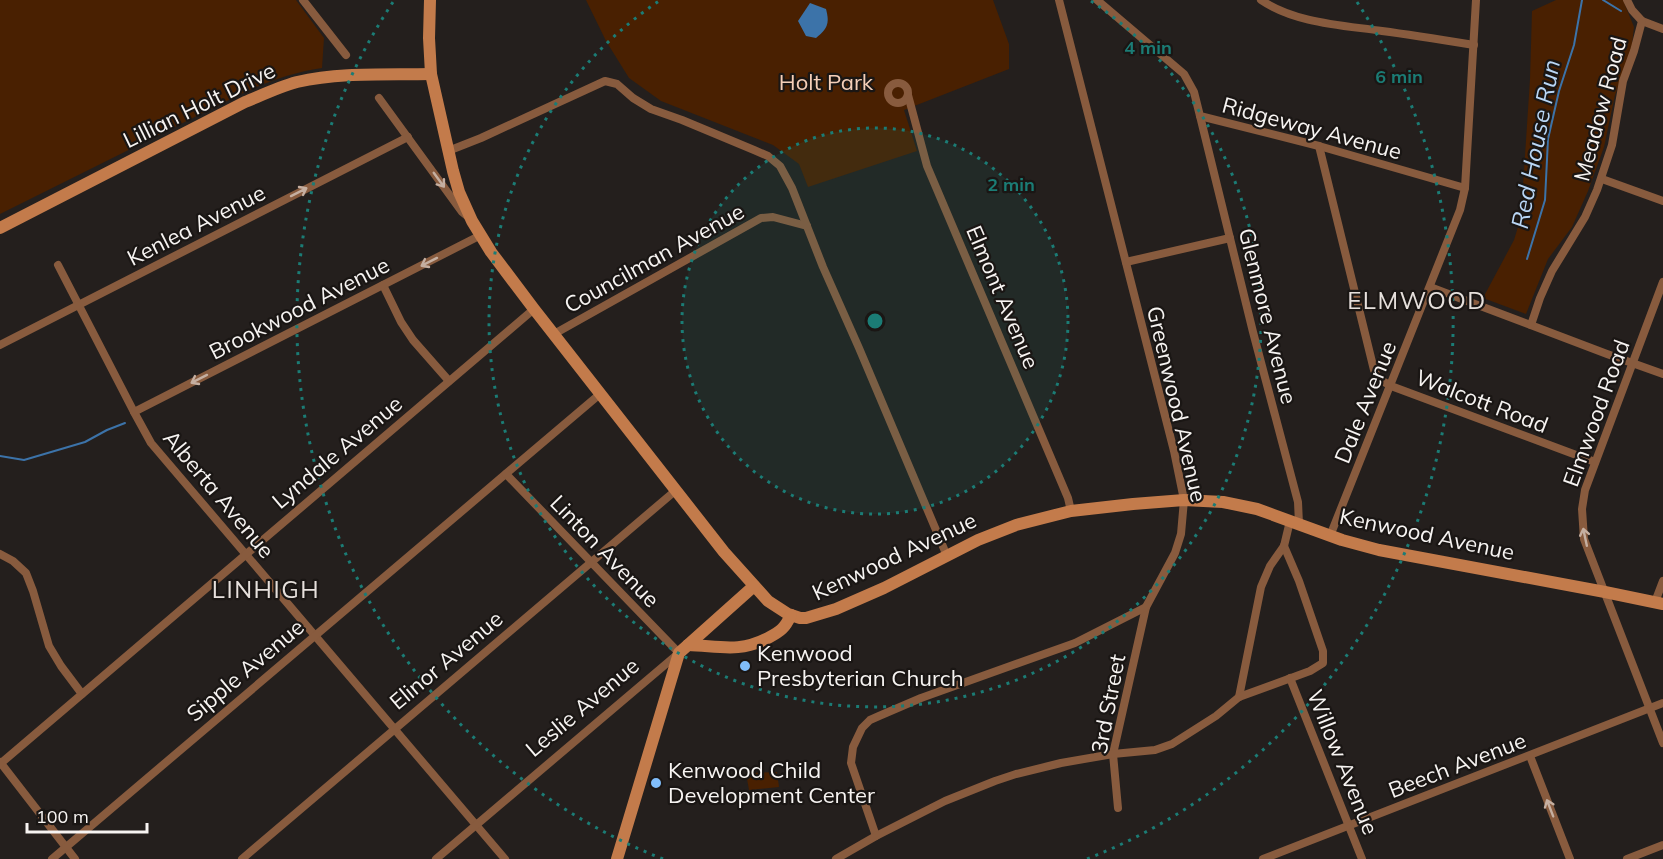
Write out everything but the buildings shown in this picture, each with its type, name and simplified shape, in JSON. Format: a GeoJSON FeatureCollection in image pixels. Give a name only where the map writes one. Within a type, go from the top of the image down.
{"type":"FeatureCollection","features":[{"type":"Feature","properties":{"kind":"main road","name":"Kenwood Avenue"},"geometry":{"type":"LineString","coordinates":[[430,0],[431,74],[459,192],[472,220],[505,271],[724,552],[773,605],[791,615],[806,618],[836,609],[884,588],[992,534],[1025,523],[1071,511],[1184,500],[1236,504],[1257,509],[1330,536],[1379,550],[1659,603]]}},
{"type":"Feature","properties":{"kind":"main road","name":"Lillian Holt Drive"},"geometry":{"type":"LineString","coordinates":[[0,228],[245,102],[280,87],[336,76],[431,74]]}},
{"type":"Feature","properties":{"kind":"main road","name":"Leslie Avenue"},"geometry":{"type":"LineString","coordinates":[[683,649],[754,586]]}},
{"type":"Feature","properties":{"kind":"main road"},"geometry":{"type":"LineString","coordinates":[[617,859],[683,649],[748,647],[784,629],[791,615]]}},
{"type":"Feature","properties":{"kind":"street"},"geometry":{"type":"LineString","coordinates":[[303,0],[346,55]]}},
{"type":"Feature","properties":{"kind":"street","name":"Greenwood Avenue"},"geometry":{"type":"LineString","coordinates":[[1059,0],[1184,500],[1183,524],[1178,545],[1146,608]]}},
{"type":"Feature","properties":{"kind":"street","name":"Ridgeway Avenue"},"geometry":{"type":"LineString","coordinates":[[1097,0],[1184,74],[1194,92],[1200,116],[1319,146],[1465,188]]}},
{"type":"Feature","properties":{"kind":"street"},"geometry":{"type":"LineString","coordinates":[[1260,0],[1298,17],[1474,45]]}},
{"type":"Feature","properties":{"kind":"street","name":"Dale Avenue"},"geometry":{"type":"LineString","coordinates":[[1330,536],[1458,218],[1465,188],[1476,0]]}},
{"type":"Feature","properties":{"kind":"street","name":"Meadow Road"},"geometry":{"type":"LineString","coordinates":[[1532,326],[1549,277],[1593,202],[1612,146],[1623,81],[1642,21],[1627,0]]}},
{"type":"Feature","properties":{"kind":"street"},"geometry":{"type":"LineString","coordinates":[[1642,21],[1663,29]]}},
{"type":"Feature","properties":{"kind":"street"},"geometry":{"type":"LineString","coordinates":[[448,151],[594,85],[609,81],[617,84],[633,98],[651,109],[754,150],[775,161],[792,188],[823,267],[947,556]]}},
{"type":"Feature","properties":{"kind":"street","name":"Elmont Avenue"},"geometry":{"type":"LineString","coordinates":[[908,95],[927,166],[1040,428],[1071,511]]}},
{"type":"Feature","properties":{"kind":"street"},"geometry":{"type":"LineString","coordinates":[[379,98],[462,212],[472,220]]}},
{"type":"Feature","properties":{"kind":"street","name":"Glenmore Avenue"},"geometry":{"type":"LineString","coordinates":[[1200,116],[1298,502],[1295,522]]}},
{"type":"Feature","properties":{"kind":"street","name":"Kenlea Avenue"},"geometry":{"type":"LineString","coordinates":[[0,345],[408,137]]}},
{"type":"Feature","properties":{"kind":"street"},"geometry":{"type":"LineString","coordinates":[[1319,146],[1374,370],[1379,379],[1390,386]]}},
{"type":"Feature","properties":{"kind":"street"},"geometry":{"type":"LineString","coordinates":[[1602,178],[1663,201]]}},
{"type":"Feature","properties":{"kind":"street","name":"Councilman Avenue"},"geometry":{"type":"LineString","coordinates":[[554,334],[761,218],[773,217],[807,226]]}},
{"type":"Feature","properties":{"kind":"street","name":"Brookwood Avenue"},"geometry":{"type":"LineString","coordinates":[[134,412],[481,235]]}},
{"type":"Feature","properties":{"kind":"street"},"geometry":{"type":"LineString","coordinates":[[1126,262],[1230,238]]}},
{"type":"Feature","properties":{"kind":"street","name":"Alberta Avenue"},"geometry":{"type":"LineString","coordinates":[[58,265],[151,443],[505,859]]}},
{"type":"Feature","properties":{"kind":"street","name":"Elmwood Road"},"geometry":{"type":"LineString","coordinates":[[1663,282],[1583,498],[1583,531],[1588,553],[1663,743]]}},
{"type":"Feature","properties":{"kind":"street"},"geometry":{"type":"LineString","coordinates":[[383,285],[401,322],[413,340],[449,381]]}},
{"type":"Feature","properties":{"kind":"street"},"geometry":{"type":"LineString","coordinates":[[1430,286],[1663,374]]}},
{"type":"Feature","properties":{"kind":"street","name":"Lyndale Avenue"},"geometry":{"type":"LineString","coordinates":[[0,763],[534,309]]}},
{"type":"Feature","properties":{"kind":"street","name":"Walcott Road"},"geometry":{"type":"LineString","coordinates":[[1390,386],[1595,462]]}},
{"type":"Feature","properties":{"kind":"street","name":"Sipple Avenue"},"geometry":{"type":"LineString","coordinates":[[52,859],[600,394]]}},
{"type":"Feature","properties":{"kind":"street","name":"Linton Avenue"},"geometry":{"type":"LineString","coordinates":[[506,474],[590,562],[683,649]]}},
{"type":"Feature","properties":{"kind":"street","name":"Elinor Avenue"},"geometry":{"type":"LineString","coordinates":[[242,859],[675,491]]}},
{"type":"Feature","properties":{"kind":"street"},"geometry":{"type":"LineString","coordinates":[[1239,697],[1261,587],[1295,522]]}},
{"type":"Feature","properties":{"kind":"street","name":"Willow Avenue"},"geometry":{"type":"LineString","coordinates":[[1284,546],[1299,581],[1323,651],[1323,663],[1310,671],[1290,678],[1362,859]]}},
{"type":"Feature","properties":{"kind":"street"},"geometry":{"type":"LineString","coordinates":[[0,554],[27,573],[49,646],[82,694]]}},
{"type":"Feature","properties":{"kind":"street"},"geometry":{"type":"LineString","coordinates":[[1659,603],[1663,581]]}},
{"type":"Feature","properties":{"kind":"street"},"geometry":{"type":"LineString","coordinates":[[876,836],[851,763],[856,738],[870,720],[921,698],[1075,644],[1146,608]]}},
{"type":"Feature","properties":{"kind":"street","name":"3rd Street"},"geometry":{"type":"LineString","coordinates":[[1118,808],[1113,754],[1146,608]]}},
{"type":"Feature","properties":{"kind":"street","name":"Leslie Avenue"},"geometry":{"type":"LineString","coordinates":[[436,859],[683,649]]}},
{"type":"Feature","properties":{"kind":"street"},"geometry":{"type":"LineString","coordinates":[[836,859],[945,801],[995,781],[1061,763],[1155,750],[1172,744],[1216,716],[1239,697],[1290,678]]}},
{"type":"Feature","properties":{"kind":"street","name":"Beech Avenue"},"geometry":{"type":"LineString","coordinates":[[1263,859],[1663,703]]}},
{"type":"Feature","properties":{"kind":"street"},"geometry":{"type":"LineString","coordinates":[[1530,756],[1570,859]]}},
{"type":"Feature","properties":{"kind":"street"},"geometry":{"type":"LineString","coordinates":[[0,763],[75,859]]}},
{"type":"Feature","properties":{"kind":"street"},"geometry":{"type":"LineString","coordinates":[[1627,859],[1663,845]]}},
{"type":"Feature","properties":{"kind":"green space"},"geometry":{"type":"Polygon","coordinates":[[[0,0],[296,0],[324,38],[322,68],[284,77],[247,91],[0,214],[0,0]]]}},
{"type":"Feature","properties":{"kind":"green space","name":"Holt Park"},"geometry":{"type":"Polygon","coordinates":[[[586,0],[993,0],[1009,44],[1009,69],[904,110],[917,151],[808,187],[799,164],[773,145],[661,101],[629,78],[606,41],[586,0]]]}},
{"type":"Feature","properties":{"kind":"green space"},"geometry":{"type":"Polygon","coordinates":[[[1556,0],[1623,0],[1634,27],[1631,53],[1615,95],[1604,147],[1588,191],[1572,227],[1548,259],[1526,314],[1483,298],[1514,240],[1521,217],[1532,11],[1556,0]]]}},
{"type":"Feature","properties":{"kind":"green space"},"geometry":{"type":"Polygon","coordinates":[[[777,772],[779,787],[749,790],[746,773],[777,772]]]}},
{"type":"Feature","properties":{"kind":"water"},"geometry":{"type":"Polygon","coordinates":[[[810,3],[826,9],[827,14],[827,26],[816,38],[806,36],[798,21],[810,3]]]}},
{"type":"Feature","properties":{"kind":"waterway","name":"Red House Run"},"geometry":{"type":"LineString","coordinates":[[1527,259],[1545,200],[1548,139],[1559,91],[1574,45],[1582,0]]}},
{"type":"Feature","properties":{"kind":"waterway"},"geometry":{"type":"LineString","coordinates":[[1603,0],[1621,11]]}},
{"type":"Feature","properties":{"kind":"waterway"},"geometry":{"type":"LineString","coordinates":[[0,456],[24,460],[85,442],[125,423]]}},
{"type":"Feature","properties":{"kind":"place","name":"Kenwood Presbyterian Church"},"geometry":{"type":"Point","coordinates":[745,666]}},
{"type":"Feature","properties":{"kind":"place","name":"Kenwood Child Development Center"},"geometry":{"type":"Point","coordinates":[656,783]}},
{"type":"Feature","properties":{"kind":"district","name":"ELMWOOD"},"geometry":{"type":"Point","coordinates":[1417,300]}},
{"type":"Feature","properties":{"kind":"district","name":"LINHIGH"},"geometry":{"type":"Point","coordinates":[266,589]}}]}
